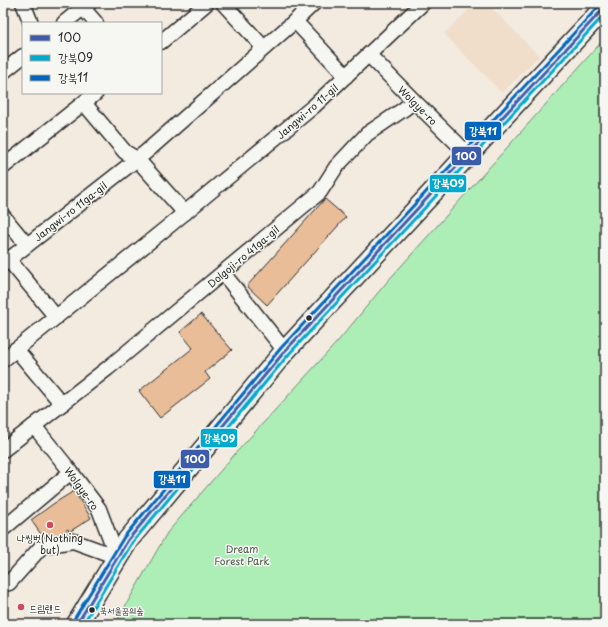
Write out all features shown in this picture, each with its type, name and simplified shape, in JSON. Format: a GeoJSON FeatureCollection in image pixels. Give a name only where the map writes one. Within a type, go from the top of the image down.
{"type":"FeatureCollection","features":[{"type":"Feature","properties":{"kind":"main road"},"geometry":{"type":"LineString","coordinates":[[77,624],[128,540],[285,351],[605,6]]}},
{"type":"Feature","properties":{"kind":"street"},"geometry":{"type":"LineString","coordinates":[[23,3],[31,22]]}},
{"type":"Feature","properties":{"kind":"street"},"geometry":{"type":"LineString","coordinates":[[162,41],[208,3]]}},
{"type":"Feature","properties":{"kind":"street"},"geometry":{"type":"LineString","coordinates":[[223,3],[264,48]]}},
{"type":"Feature","properties":{"kind":"street","name":"Jangwi-ro 11ga-gil"},"geometry":{"type":"LineString","coordinates":[[6,262],[137,159],[314,3]]}},
{"type":"Feature","properties":{"kind":"street","name":"Jangwi-ro 11-gil"},"geometry":{"type":"LineString","coordinates":[[3,360],[185,213],[314,106],[423,3]]}},
{"type":"Feature","properties":{"kind":"street"},"geometry":{"type":"LineString","coordinates":[[65,22],[86,5],[95,22]]}},
{"type":"Feature","properties":{"kind":"street"},"geometry":{"type":"LineString","coordinates":[[295,21],[346,76]]}},
{"type":"Feature","properties":{"kind":"street","name":"Wolgye-ro"},"geometry":{"type":"LineString","coordinates":[[369,55],[468,154]]}},
{"type":"Feature","properties":{"kind":"street"},"geometry":{"type":"LineString","coordinates":[[3,72],[22,57]]}},
{"type":"Feature","properties":{"kind":"street"},"geometry":{"type":"LineString","coordinates":[[3,166],[95,94]]}},
{"type":"Feature","properties":{"kind":"street","name":"Dolgoji-ro 41ga-gil"},"geometry":{"type":"LineString","coordinates":[[3,450],[108,368],[320,192],[336,167],[366,134],[414,101]]}},
{"type":"Feature","properties":{"kind":"street"},"geometry":{"type":"LineString","coordinates":[[84,103],[124,152],[137,159],[185,213]]}},
{"type":"Feature","properties":{"kind":"street"},"geometry":{"type":"LineString","coordinates":[[3,216],[27,245]]}},
{"type":"Feature","properties":{"kind":"street"},"geometry":{"type":"LineString","coordinates":[[6,262],[56,317]]}},
{"type":"Feature","properties":{"kind":"street"},"geometry":{"type":"LineString","coordinates":[[223,273],[285,351]]}},
{"type":"Feature","properties":{"kind":"street"},"geometry":{"type":"LineString","coordinates":[[16,349],[62,404]]}},
{"type":"Feature","properties":{"kind":"street","name":"Wolgye-ro"},"geometry":{"type":"LineString","coordinates":[[34,426],[99,509],[117,557]]}},
{"type":"Feature","properties":{"kind":"street"},"geometry":{"type":"LineString","coordinates":[[3,529],[71,472]]}},
{"type":"Feature","properties":{"kind":"street"},"geometry":{"type":"LineString","coordinates":[[3,584],[9,582],[42,546],[73,540],[117,557]]}},
{"type":"Feature","properties":{"kind":"shaded area"},"geometry":{"type":"Polygon","coordinates":[[[476,3],[487,3],[539,56],[502,93],[444,34],[476,3]]]}},
{"type":"Feature","properties":{"kind":"green space","name":"Dream Forest Park"},"geometry":{"type":"Polygon","coordinates":[[[605,38],[605,624],[115,624],[167,533],[234,455],[339,340],[386,283],[605,38]]]}},
{"type":"Feature","properties":{"kind":"building"},"geometry":{"type":"Polygon","coordinates":[[[325,199],[346,217],[267,305],[247,286],[325,199]]]}},
{"type":"Feature","properties":{"kind":"building"},"geometry":{"type":"Polygon","coordinates":[[[201,314],[232,350],[205,372],[210,379],[160,418],[139,391],[193,348],[180,332],[201,314]]]}},
{"type":"Feature","properties":{"kind":"building"},"geometry":{"type":"Polygon","coordinates":[[[74,491],[91,518],[69,532],[68,529],[59,535],[43,537],[31,520],[74,491]]]}},
{"type":"Feature","properties":{"kind":"transit line","name":"강북11"},"geometry":{"type":"LineString","coordinates":[[73,621],[124,537],[281,348],[601,4]]}},
{"type":"Feature","properties":{"kind":"transit line","name":"100"},"geometry":{"type":"LineString","coordinates":[[77,624],[128,540],[285,351],[605,7]]}},
{"type":"Feature","properties":{"kind":"transit line","name":"강북09"},"geometry":{"type":"LineString","coordinates":[[83,624],[132,543],[289,354],[605,14]]}},
{"type":"Feature","properties":{"kind":"place","name":"나씽벗(Nothing but)"},"geometry":{"type":"Point","coordinates":[50,525]}},
{"type":"Feature","properties":{"kind":"place","name":"드림랜드"},"geometry":{"type":"Point","coordinates":[21,607]}},
{"type":"Feature","properties":{"kind":"place","name":"북서울꿈의숲"},"geometry":{"type":"Point","coordinates":[92,610]}}]}
